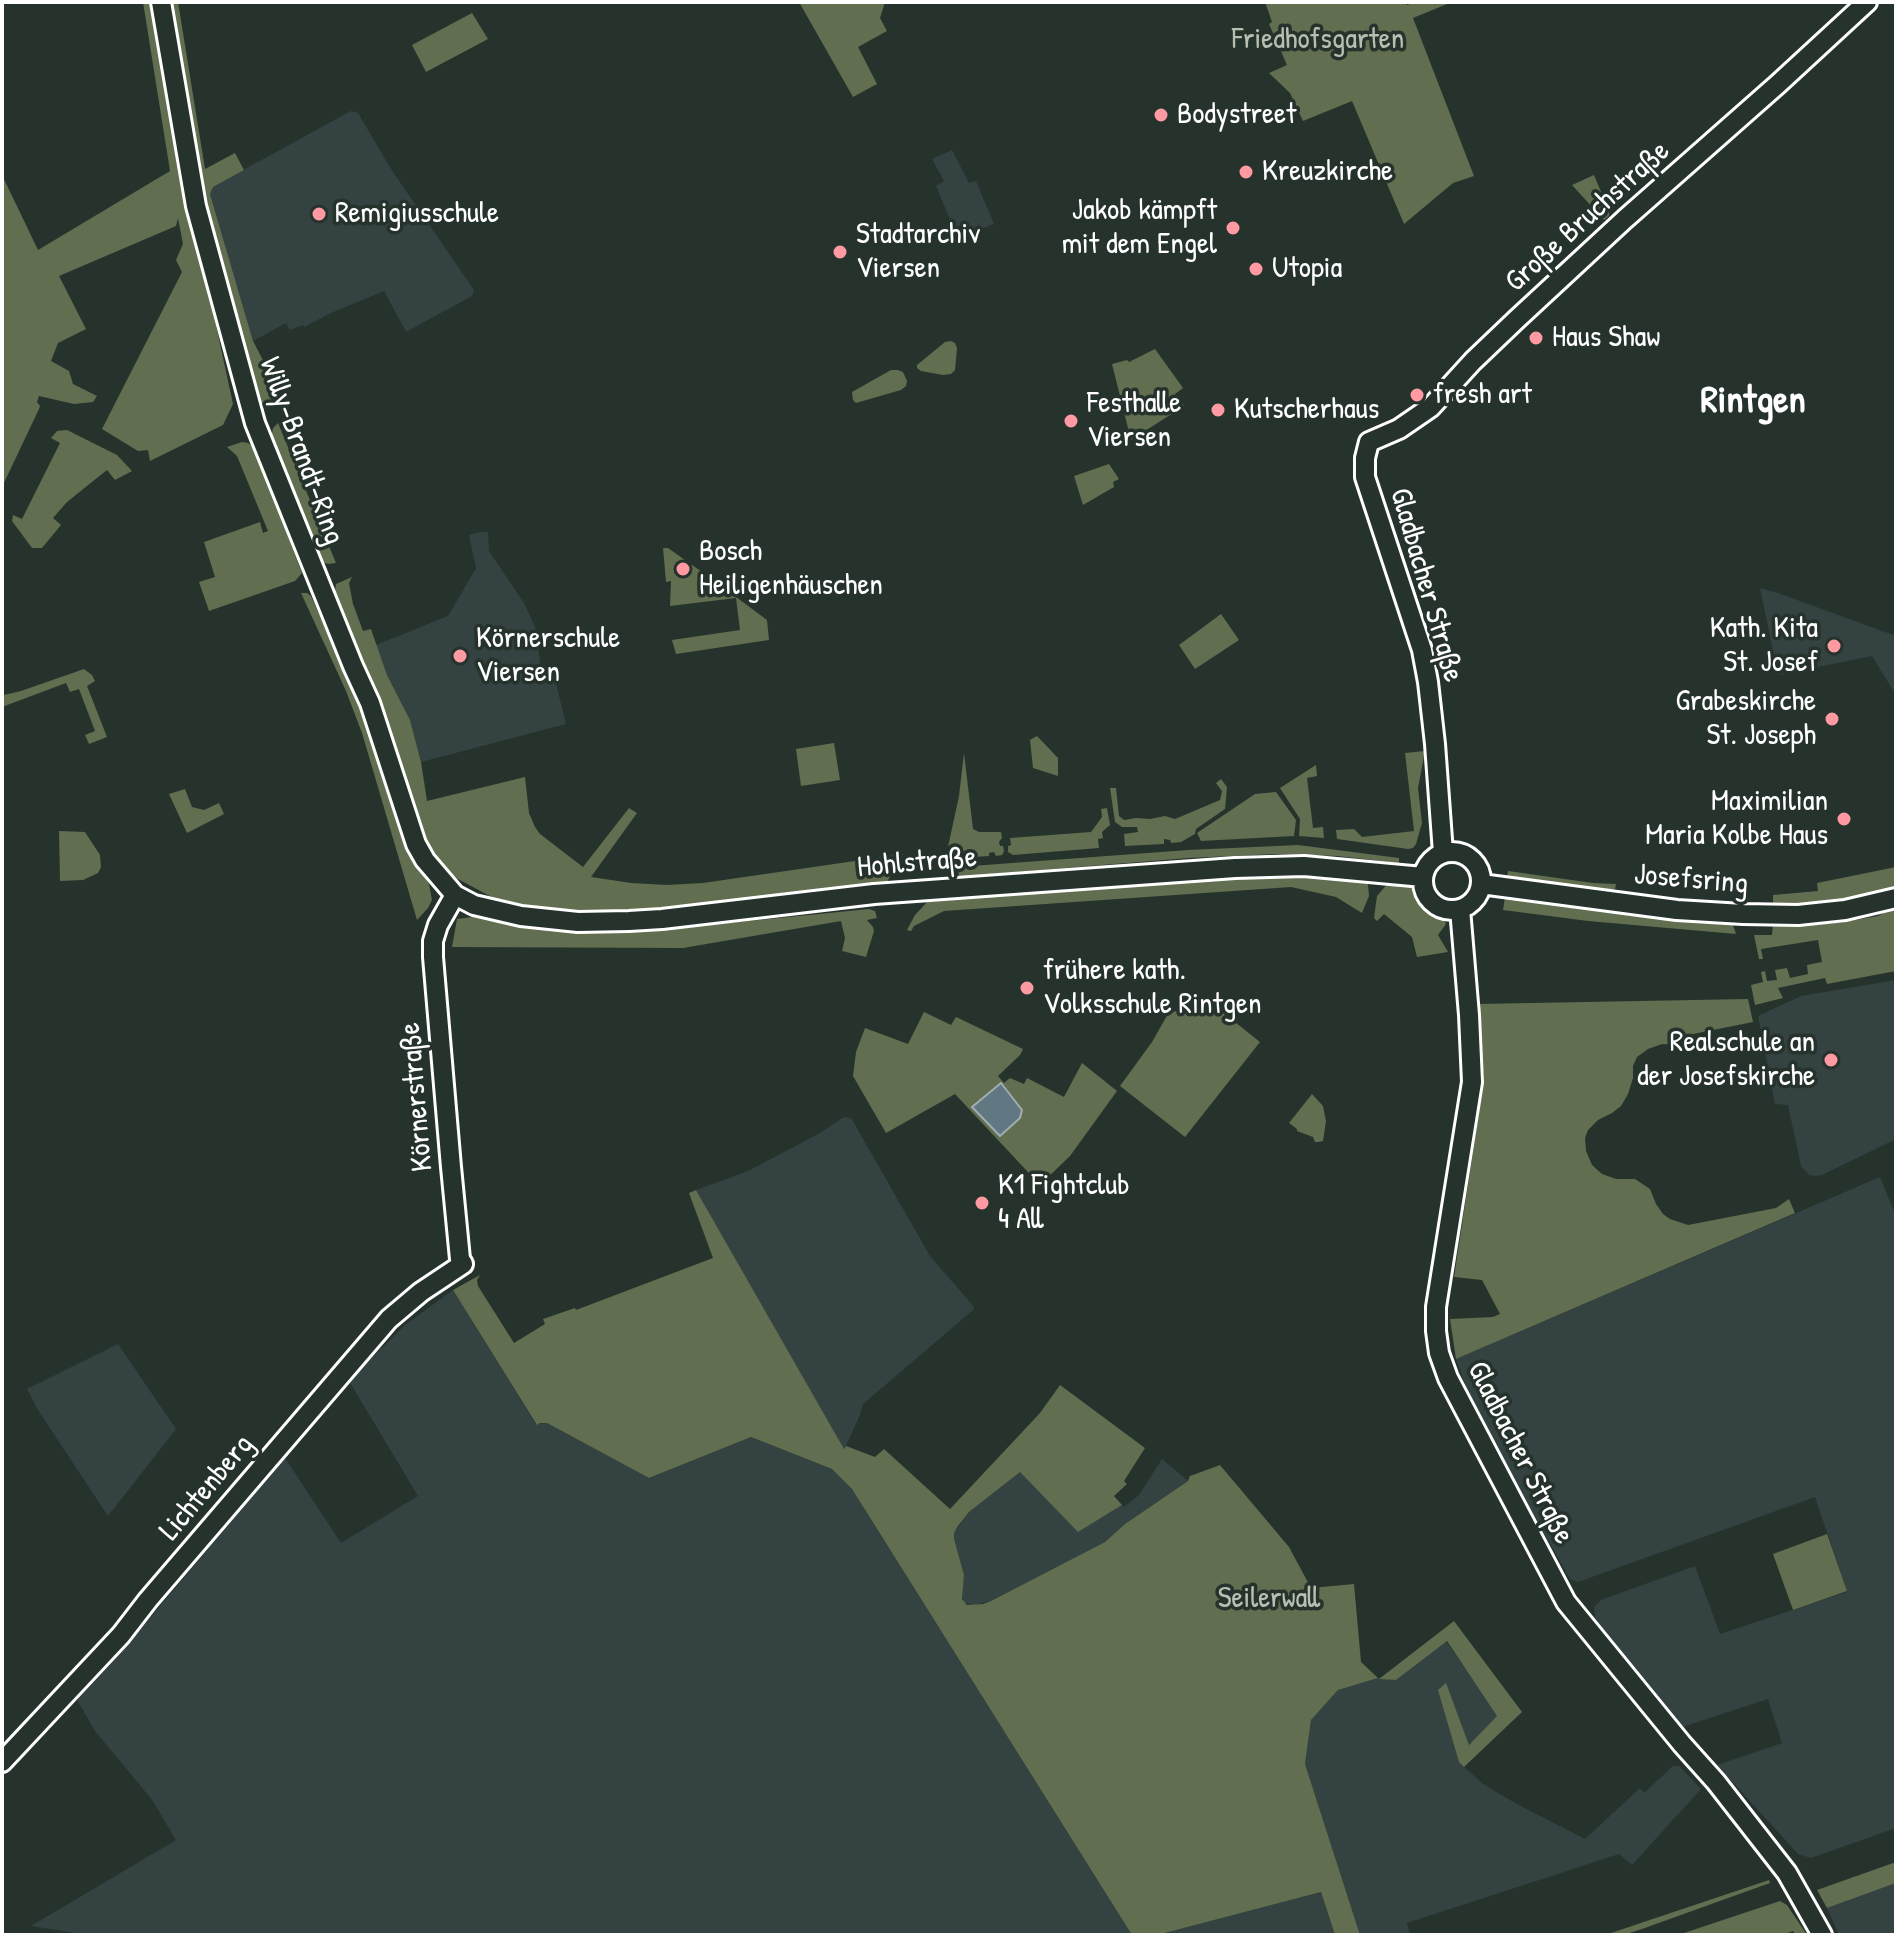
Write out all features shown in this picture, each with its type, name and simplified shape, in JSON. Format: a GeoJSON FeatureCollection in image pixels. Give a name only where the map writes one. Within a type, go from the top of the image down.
{"type":"FeatureCollection","features":[{"type":"Feature","properties":{"kind":"main road","name":"Willy-Brandt-Ring"},"geometry":{"type":"LineString","coordinates":[[161,2],[196,206],[255,423],[370,703],[416,844],[425,860],[455,895]]}},
{"type":"Feature","properties":{"kind":"main road","name":"Große Bruchstraße"},"geometry":{"type":"LineString","coordinates":[[1365,477],[1369,442],[1399,429],[1431,407],[1473,361],[1616,227],[1867,2]]}},
{"type":"Feature","properties":{"kind":"main road","name":"Gladbacher Straße"},"geometry":{"type":"LineString","coordinates":[[1365,477],[1422,650],[1435,744],[1443,853]]}},
{"type":"Feature","properties":{"kind":"main road"},"geometry":{"type":"LineString","coordinates":[[1443,853],[1462,853],[1477,865],[1481,884],[1474,900],[1460,909],[1441,908],[1427,896],[1423,887],[1429,862],[1443,853]]}},
{"type":"Feature","properties":{"kind":"main road","name":"Hohlstraße"},"geometry":{"type":"LineString","coordinates":[[455,895],[474,905],[521,916],[578,922],[662,919],[874,894],[1235,868],[1304,866],[1423,877]]}},
{"type":"Feature","properties":{"kind":"main road","name":"Josefsring"},"geometry":{"type":"LineString","coordinates":[[1481,884],[1677,910],[1743,914],[1798,915],[1845,910],[1896,898]]}},
{"type":"Feature","properties":{"kind":"main road","name":"Körnerstraße"},"geometry":{"type":"LineString","coordinates":[[455,895],[438,925],[433,941],[433,957],[455,1213],[463,1264]]}},
{"type":"Feature","properties":{"kind":"main road","name":"Gladbacher Straße"},"geometry":{"type":"LineString","coordinates":[[1460,909],[1472,1082],[1436,1307],[1439,1353],[1448,1378],[1491,1463],[1566,1602],[1716,1782],[1787,1873],[1822,1935]]}},
{"type":"Feature","properties":{"kind":"main road","name":"Lichtenberg"},"geometry":{"type":"LineString","coordinates":[[3,1760],[121,1635],[389,1319],[421,1292],[463,1264]]}},
{"type":"Feature","properties":{"kind":"shaded area","name":"Remigiusschule"},"geometry":{"type":"Polygon","coordinates":[[[351,111],[358,113],[391,169],[474,290],[472,296],[406,332],[384,291],[304,327],[290,330],[286,323],[253,341],[210,194],[212,187],[351,111]]]}},
{"type":"Feature","properties":{"kind":"shaded area"},"geometry":{"type":"Polygon","coordinates":[[[952,150],[969,183],[976,181],[994,224],[958,238],[936,186],[944,181],[932,159],[952,150]]]}},
{"type":"Feature","properties":{"kind":"shaded area","name":"Körnerschule Viersen"},"geometry":{"type":"Polygon","coordinates":[[[488,532],[489,551],[524,603],[535,627],[541,668],[552,667],[566,724],[421,762],[410,720],[376,645],[448,616],[476,568],[469,535],[488,532]]]}},
{"type":"Feature","properties":{"kind":"shaded area","name":"Kath. Kita St. Josef"},"geometry":{"type":"Polygon","coordinates":[[[1760,588],[1896,636],[1896,695],[1872,656],[1778,675],[1760,588]]]}},
{"type":"Feature","properties":{"kind":"shaded area","name":"Realschule an der Josefskirche"},"geometry":{"type":"Polygon","coordinates":[[[1896,980],[1896,1139],[1822,1175],[1809,1175],[1801,1166],[1788,1105],[1775,1104],[1758,1016],[1801,996],[1896,980]]]}},
{"type":"Feature","properties":{"kind":"shaded area"},"geometry":{"type":"Polygon","coordinates":[[[844,1117],[851,1118],[930,1256],[974,1307],[863,1404],[844,1450],[696,1190],[748,1171],[844,1117]]]}},
{"type":"Feature","properties":{"kind":"shaded area"},"geometry":{"type":"Polygon","coordinates":[[[1880,1177],[1896,1216],[1896,1828],[1811,1858],[1798,1854],[1717,1765],[1782,1743],[1768,1699],[1682,1727],[1626,1665],[1595,1617],[1594,1607],[1601,1600],[1695,1566],[1720,1634],[1847,1592],[1815,1497],[1578,1582],[1570,1579],[1486,1431],[1456,1359],[1880,1177]]]}},
{"type":"Feature","properties":{"kind":"shaded area"},"geometry":{"type":"Polygon","coordinates":[[[453,1290],[536,1424],[547,1423],[649,1478],[751,1437],[832,1469],[852,1489],[1132,1935],[89,1935],[31,1926],[176,1840],[153,1801],[95,1731],[77,1700],[112,1663],[285,1458],[341,1543],[418,1496],[349,1381],[405,1325],[453,1290]]]}},
{"type":"Feature","properties":{"kind":"shaded area"},"geometry":{"type":"Polygon","coordinates":[[[118,1344],[176,1429],[108,1516],[27,1389],[118,1344]]]}},
{"type":"Feature","properties":{"kind":"shaded area"},"geometry":{"type":"Polygon","coordinates":[[[1162,1459],[1188,1481],[1125,1524],[1105,1542],[991,1601],[974,1605],[964,1603],[964,1575],[954,1545],[954,1533],[969,1512],[1020,1471],[1078,1531],[1122,1505],[1124,1507],[1139,1495],[1162,1459]]]}},
{"type":"Feature","properties":{"kind":"shaded area"},"geometry":{"type":"Polygon","coordinates":[[[1446,1641],[1498,1716],[1469,1745],[1446,1684],[1459,1762],[1483,1784],[1515,1803],[1585,1839],[1640,1788],[1644,1793],[1673,1766],[1679,1766],[1701,1789],[1632,1865],[1619,1854],[1407,1923],[1410,1935],[1360,1935],[1305,1764],[1311,1720],[1338,1690],[1378,1678],[1396,1680],[1446,1641]]]}},
{"type":"Feature","properties":{"kind":"shaded area"},"geometry":{"type":"Polygon","coordinates":[[[1896,1883],[1896,1935],[1839,1935],[1827,1908],[1896,1883]]]}},
{"type":"Feature","properties":{"kind":"shaded area"},"geometry":{"type":"Polygon","coordinates":[[[1321,1892],[1335,1935],[1157,1935],[1321,1892]]]}},
{"type":"Feature","properties":{"kind":"green space"},"geometry":{"type":"Polygon","coordinates":[[[143,2],[150,2],[155,35],[169,86],[183,173],[233,404],[223,425],[150,461],[148,450],[138,451],[102,429],[182,272],[176,260],[183,244],[178,218],[176,226],[59,276],[86,329],[58,343],[51,361],[69,371],[73,384],[97,396],[93,402],[74,404],[39,396],[39,409],[2,487],[2,175],[38,250],[170,171],[143,2]]]}},
{"type":"Feature","properties":{"kind":"green space"},"geometry":{"type":"Polygon","coordinates":[[[168,2],[178,2],[205,169],[235,153],[244,170],[213,187],[210,194],[253,341],[282,397],[272,401],[262,403],[256,398],[203,206],[168,2]]]}},
{"type":"Feature","properties":{"kind":"green space"},"geometry":{"type":"Polygon","coordinates":[[[799,2],[885,2],[880,18],[887,31],[858,47],[877,84],[853,97],[799,2]]]}},
{"type":"Feature","properties":{"kind":"green space","name":"Friedhofsgarten"},"geometry":{"type":"Polygon","coordinates":[[[1265,2],[1405,2],[1407,5],[1415,2],[1452,2],[1413,18],[1474,176],[1453,183],[1404,224],[1352,101],[1303,121],[1290,93],[1269,73],[1287,65],[1269,24],[1272,22],[1265,2]]]}},
{"type":"Feature","properties":{"kind":"green space"},"geometry":{"type":"Polygon","coordinates":[[[472,13],[488,39],[426,72],[412,45],[472,13]]]}},
{"type":"Feature","properties":{"kind":"green space"},"geometry":{"type":"Polygon","coordinates":[[[1594,175],[1609,211],[1609,216],[1604,220],[1572,185],[1594,175]]]}},
{"type":"Feature","properties":{"kind":"green space"},"geometry":{"type":"Polygon","coordinates":[[[951,341],[957,348],[955,370],[951,374],[917,368],[945,342],[951,341]]]}},
{"type":"Feature","properties":{"kind":"green space"},"geometry":{"type":"Polygon","coordinates":[[[1155,349],[1183,388],[1175,394],[1184,406],[1131,440],[1112,364],[1129,362],[1155,349]]]}},
{"type":"Feature","properties":{"kind":"green space"},"geometry":{"type":"Polygon","coordinates":[[[891,370],[903,372],[906,386],[856,403],[853,400],[852,392],[891,370]]]}},
{"type":"Feature","properties":{"kind":"green space"},"geometry":{"type":"Polygon","coordinates":[[[278,423],[336,563],[319,561],[271,439],[273,428],[278,423]]]}},
{"type":"Feature","properties":{"kind":"green space"},"geometry":{"type":"Polygon","coordinates":[[[67,430],[117,455],[132,471],[115,480],[107,470],[67,502],[53,518],[61,525],[42,548],[32,548],[12,521],[13,515],[22,519],[60,443],[51,438],[57,431],[67,430]]]}},
{"type":"Feature","properties":{"kind":"green space"},"geometry":{"type":"Polygon","coordinates":[[[242,442],[253,446],[302,573],[295,581],[209,611],[199,582],[215,577],[204,542],[260,522],[263,533],[268,531],[237,456],[227,447],[242,442]]]}},
{"type":"Feature","properties":{"kind":"green space"},"geometry":{"type":"Polygon","coordinates":[[[1109,464],[1119,479],[1113,482],[1114,487],[1083,505],[1074,476],[1109,464]]]}},
{"type":"Feature","properties":{"kind":"green space"},"geometry":{"type":"Polygon","coordinates":[[[663,548],[668,548],[767,620],[769,640],[676,654],[672,640],[740,630],[736,598],[670,606],[671,581],[666,582],[663,548]]]}},
{"type":"Feature","properties":{"kind":"green space"},"geometry":{"type":"Polygon","coordinates":[[[352,577],[349,583],[353,604],[363,631],[371,629],[387,675],[410,720],[427,801],[525,777],[529,813],[535,827],[583,867],[629,808],[637,813],[591,877],[631,883],[703,883],[903,854],[887,882],[646,913],[557,914],[497,900],[458,879],[443,866],[423,839],[334,599],[336,584],[352,577]]]}},
{"type":"Feature","properties":{"kind":"green space"},"geometry":{"type":"Polygon","coordinates":[[[301,593],[311,596],[361,709],[402,831],[429,884],[432,900],[417,920],[362,733],[301,593]]]}},
{"type":"Feature","properties":{"kind":"green space"},"geometry":{"type":"Polygon","coordinates":[[[1221,614],[1239,640],[1195,669],[1179,645],[1221,614]]]}},
{"type":"Feature","properties":{"kind":"green space"},"geometry":{"type":"Polygon","coordinates":[[[84,669],[95,681],[87,686],[107,737],[89,744],[85,735],[95,731],[79,689],[70,692],[66,683],[2,707],[4,695],[84,669]]]}},
{"type":"Feature","properties":{"kind":"green space"},"geometry":{"type":"Polygon","coordinates":[[[1037,736],[1058,758],[1058,776],[1033,768],[1030,740],[1037,736]]]}},
{"type":"Feature","properties":{"kind":"green space"},"geometry":{"type":"Polygon","coordinates":[[[834,743],[840,780],[801,786],[796,749],[834,743]]]}},
{"type":"Feature","properties":{"kind":"green space"},"geometry":{"type":"Polygon","coordinates":[[[1425,751],[1418,788],[1422,823],[1413,848],[1337,839],[1336,830],[1354,829],[1362,837],[1414,831],[1405,753],[1425,751]]]}},
{"type":"Feature","properties":{"kind":"green space"},"geometry":{"type":"Polygon","coordinates":[[[964,753],[973,829],[1001,832],[999,842],[1003,846],[1002,855],[996,856],[994,852],[989,856],[958,858],[951,855],[948,847],[964,753]]]}},
{"type":"Feature","properties":{"kind":"green space"},"geometry":{"type":"Polygon","coordinates":[[[1316,765],[1317,776],[1307,778],[1313,828],[1323,827],[1324,838],[1299,836],[1300,819],[1280,788],[1316,765]]]}},
{"type":"Feature","properties":{"kind":"green space"},"geometry":{"type":"Polygon","coordinates":[[[1221,779],[1227,787],[1225,809],[1196,829],[1195,834],[1181,842],[1171,843],[1164,839],[1164,844],[1125,846],[1124,834],[1138,832],[1137,827],[1122,827],[1115,822],[1110,788],[1116,788],[1119,816],[1124,820],[1165,816],[1175,819],[1220,800],[1222,791],[1216,783],[1221,779]]]}},
{"type":"Feature","properties":{"kind":"green space"},"geometry":{"type":"Polygon","coordinates":[[[185,789],[192,807],[204,810],[219,803],[224,814],[187,833],[169,794],[185,789]]]}},
{"type":"Feature","properties":{"kind":"green space"},"geometry":{"type":"Polygon","coordinates":[[[1276,792],[1296,820],[1294,836],[1201,841],[1197,833],[1255,794],[1276,792]]]}},
{"type":"Feature","properties":{"kind":"green space"},"geometry":{"type":"Polygon","coordinates":[[[1107,808],[1110,825],[1102,832],[1103,838],[1098,839],[1099,848],[1013,855],[1008,852],[1010,838],[1091,832],[1102,817],[1101,809],[1107,808]]]}},
{"type":"Feature","properties":{"kind":"green space"},"geometry":{"type":"Polygon","coordinates":[[[59,831],[85,832],[100,855],[98,873],[83,880],[60,881],[59,831]]]}},
{"type":"Feature","properties":{"kind":"green space"},"geometry":{"type":"Polygon","coordinates":[[[1298,845],[1399,858],[1399,863],[1337,856],[1276,854],[966,876],[959,876],[958,867],[1188,850],[1298,845]]]}},
{"type":"Feature","properties":{"kind":"green space"},"geometry":{"type":"Polygon","coordinates":[[[1896,867],[1896,892],[1819,906],[1773,906],[1773,895],[1818,891],[1817,883],[1896,867]]]}},
{"type":"Feature","properties":{"kind":"green space"},"geometry":{"type":"Polygon","coordinates":[[[1508,871],[1616,884],[1615,889],[1576,890],[1507,878],[1508,871]]]}},
{"type":"Feature","properties":{"kind":"green space"},"geometry":{"type":"Polygon","coordinates":[[[1239,876],[1336,876],[1364,880],[1369,896],[1362,913],[1336,897],[1291,887],[944,911],[914,926],[911,931],[907,930],[928,901],[1239,876]]]}},
{"type":"Feature","properties":{"kind":"green space"},"geometry":{"type":"Polygon","coordinates":[[[1389,882],[1409,885],[1442,916],[1446,924],[1438,935],[1448,952],[1417,957],[1412,937],[1384,914],[1377,921],[1374,918],[1377,896],[1389,882]]]}},
{"type":"Feature","properties":{"kind":"green space"},"geometry":{"type":"Polygon","coordinates":[[[1505,897],[1727,922],[1733,925],[1736,934],[1503,910],[1505,897]]]}},
{"type":"Feature","properties":{"kind":"green space"},"geometry":{"type":"Polygon","coordinates":[[[1896,906],[1896,971],[1827,984],[1825,978],[1778,988],[1783,998],[1755,1005],[1751,985],[1763,982],[1761,972],[1765,971],[1767,981],[1777,980],[1775,970],[1787,968],[1790,978],[1808,974],[1807,965],[1822,962],[1818,940],[1761,949],[1763,959],[1759,959],[1754,935],[1772,935],[1773,924],[1844,922],[1878,916],[1896,906]]]}},
{"type":"Feature","properties":{"kind":"green space"},"geometry":{"type":"Polygon","coordinates":[[[869,909],[875,911],[877,918],[867,920],[874,931],[866,957],[842,951],[845,938],[841,921],[683,948],[452,947],[457,919],[472,917],[575,933],[638,932],[869,909]]]}},
{"type":"Feature","properties":{"kind":"green space"},"geometry":{"type":"Polygon","coordinates":[[[1748,999],[1753,1022],[1683,1036],[1685,1049],[1678,1045],[1662,1044],[1637,1057],[1628,1094],[1621,1106],[1588,1130],[1586,1151],[1592,1165],[1602,1174],[1616,1179],[1635,1179],[1650,1189],[1663,1214],[1688,1225],[1776,1208],[1789,1199],[1795,1213],[1456,1359],[1450,1319],[1500,1314],[1482,1280],[1454,1277],[1484,1079],[1477,1004],[1748,999]]]}},
{"type":"Feature","properties":{"kind":"green space"},"geometry":{"type":"Polygon","coordinates":[[[1216,1007],[1260,1042],[1185,1137],[1120,1086],[1169,1012],[1216,1007]]]}},
{"type":"Feature","properties":{"kind":"green space"},"geometry":{"type":"Polygon","coordinates":[[[924,1012],[951,1025],[956,1017],[1023,1049],[998,1076],[1004,1083],[1010,1078],[1024,1084],[1027,1078],[1064,1097],[1082,1063],[1117,1091],[1070,1156],[1040,1185],[955,1094],[886,1133],[853,1076],[856,1052],[865,1028],[908,1044],[924,1012]]]}},
{"type":"Feature","properties":{"kind":"green space"},"geometry":{"type":"Polygon","coordinates":[[[1312,1094],[1323,1106],[1326,1121],[1323,1141],[1318,1142],[1289,1123],[1312,1094]]]}},
{"type":"Feature","properties":{"kind":"green space","name":"Seilerwall"},"geometry":{"type":"Polygon","coordinates":[[[696,1190],[844,1449],[846,1446],[875,1457],[884,1449],[950,1509],[1040,1413],[1060,1385],[1145,1448],[1124,1481],[1127,1484],[1114,1496],[1122,1505],[1078,1532],[1020,1472],[969,1512],[954,1533],[964,1575],[962,1599],[967,1605],[991,1601],[1105,1542],[1125,1524],[1188,1481],[1190,1476],[1220,1465],[1289,1547],[1311,1588],[1354,1584],[1361,1662],[1378,1678],[1338,1690],[1311,1720],[1305,1764],[1360,1935],[1335,1935],[1321,1892],[1157,1935],[1132,1935],[852,1489],[832,1469],[751,1437],[649,1478],[547,1423],[537,1425],[453,1290],[480,1275],[478,1286],[514,1343],[545,1324],[543,1319],[576,1310],[713,1258],[689,1193],[696,1190]]]}},
{"type":"Feature","properties":{"kind":"green space"},"geometry":{"type":"Polygon","coordinates":[[[1827,1534],[1847,1591],[1793,1610],[1773,1554],[1827,1534]]]}},
{"type":"Feature","properties":{"kind":"green space"},"geometry":{"type":"Polygon","coordinates":[[[1454,1621],[1522,1712],[1464,1767],[1459,1762],[1438,1690],[1446,1683],[1469,1745],[1497,1716],[1447,1641],[1396,1680],[1379,1679],[1454,1621]]]}},
{"type":"Feature","properties":{"kind":"green space"},"geometry":{"type":"Polygon","coordinates":[[[1896,1862],[1896,1883],[1827,1908],[1817,1890],[1896,1862]]]}},
{"type":"Feature","properties":{"kind":"green space"},"geometry":{"type":"Polygon","coordinates":[[[1769,1880],[1770,1883],[1642,1929],[1623,1935],[1605,1935],[1769,1880]]]}},
{"type":"Feature","properties":{"kind":"green space"},"geometry":{"type":"Polygon","coordinates":[[[1780,1901],[1787,1905],[1807,1935],[1796,1935],[1793,1931],[1782,1935],[1678,1935],[1780,1901]]]}},
{"type":"Feature","properties":{"kind":"water"},"geometry":{"type":"Polygon","coordinates":[[[1001,1083],[1022,1110],[1020,1118],[1000,1136],[972,1107],[1001,1083]]]}},
{"type":"Feature","properties":{"kind":"place","name":"Bodystreet"},"geometry":{"type":"Point","coordinates":[1161,115]}},
{"type":"Feature","properties":{"kind":"place","name":"Kreuzkirche"},"geometry":{"type":"Point","coordinates":[1246,172]}},
{"type":"Feature","properties":{"kind":"place","name":"Remigiusschule"},"geometry":{"type":"Point","coordinates":[319,214]}},
{"type":"Feature","properties":{"kind":"place","name":"Jakob kämpft mit dem Engel"},"geometry":{"type":"Point","coordinates":[1233,228]}},
{"type":"Feature","properties":{"kind":"place","name":"Stadtarchiv Viersen"},"geometry":{"type":"Point","coordinates":[840,252]}},
{"type":"Feature","properties":{"kind":"place","name":"Utopia"},"geometry":{"type":"Point","coordinates":[1256,269]}},
{"type":"Feature","properties":{"kind":"place","name":"Haus Shaw"},"geometry":{"type":"Point","coordinates":[1536,338]}},
{"type":"Feature","properties":{"kind":"place","name":"fresh art"},"geometry":{"type":"Point","coordinates":[1417,395]}},
{"type":"Feature","properties":{"kind":"place","name":"Kutscherhaus"},"geometry":{"type":"Point","coordinates":[1218,410]}},
{"type":"Feature","properties":{"kind":"place","name":"Festhalle Viersen"},"geometry":{"type":"Point","coordinates":[1071,421]}},
{"type":"Feature","properties":{"kind":"place","name":"Bosch Heiligenhäuschen"},"geometry":{"type":"Point","coordinates":[683,569]}},
{"type":"Feature","properties":{"kind":"place","name":"Kath. Kita St. Josef"},"geometry":{"type":"Point","coordinates":[1834,646]}},
{"type":"Feature","properties":{"kind":"place","name":"Körnerschule Viersen"},"geometry":{"type":"Point","coordinates":[460,656]}},
{"type":"Feature","properties":{"kind":"place","name":"Grabeskirche St. Joseph"},"geometry":{"type":"Point","coordinates":[1832,719]}},
{"type":"Feature","properties":{"kind":"place","name":"Maximilian Maria Kolbe Haus"},"geometry":{"type":"Point","coordinates":[1844,819]}},
{"type":"Feature","properties":{"kind":"place","name":"frühere kath. Volksschule Rintgen"},"geometry":{"type":"Point","coordinates":[1027,988]}},
{"type":"Feature","properties":{"kind":"place","name":"Realschule an der Josefskirche"},"geometry":{"type":"Point","coordinates":[1831,1060]}},
{"type":"Feature","properties":{"kind":"place","name":"K1 Fightclub 4 All"},"geometry":{"type":"Point","coordinates":[982,1203]}},
{"type":"Feature","properties":{"kind":"district","name":"Rintgen"},"geometry":{"type":"Point","coordinates":[1753,402]}}]}
